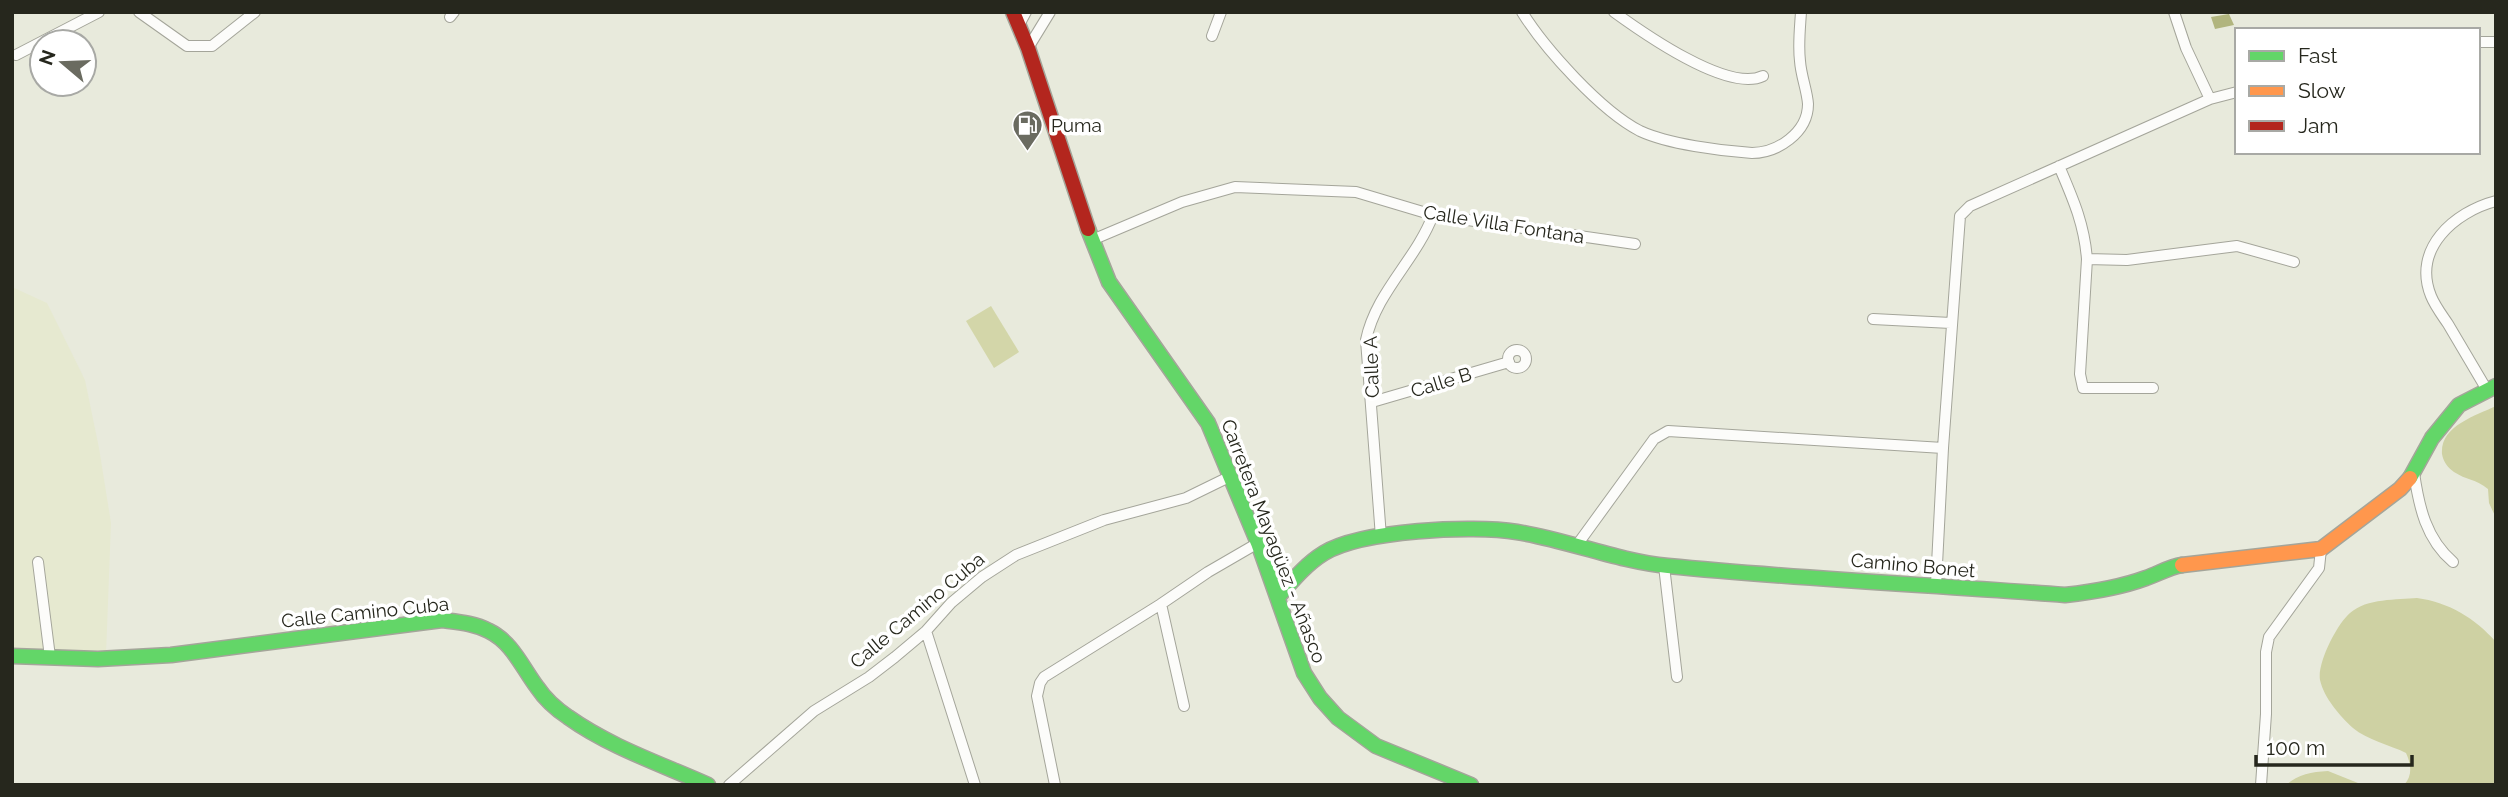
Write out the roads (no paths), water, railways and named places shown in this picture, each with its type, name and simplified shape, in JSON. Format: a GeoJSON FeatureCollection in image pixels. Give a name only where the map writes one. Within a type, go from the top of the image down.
{"type":"FeatureCollection","features":[{"type":"Feature","properties":{"kind":"street"},"geometry":{"type":"LineString","coordinates":[[16,55],[99,12]]}},
{"type":"Feature","properties":{"kind":"street"},"geometry":{"type":"LineString","coordinates":[[139,12],[187,46],[212,46],[256,12]]}},
{"type":"Feature","properties":{"kind":"street"},"geometry":{"type":"LineString","coordinates":[[1028,48],[1050,12]]}},
{"type":"Feature","properties":{"kind":"street"},"geometry":{"type":"LineString","coordinates":[[1212,36],[1221,12]]}},
{"type":"Feature","properties":{"kind":"street"},"geometry":{"type":"LineString","coordinates":[[1522,12],[1575,76],[1604,105],[1641,131],[1671,140],[1752,153],[1763,153],[1791,139],[1804,121],[1808,105],[1800,60],[1801,12]]}},
{"type":"Feature","properties":{"kind":"street"},"geometry":{"type":"LineString","coordinates":[[1614,12],[1652,39],[1697,64],[1745,80],[1755,80],[1763,76]]}},
{"type":"Feature","properties":{"kind":"street"},"geometry":{"type":"LineString","coordinates":[[2174,12],[2186,48],[2210,99]]}},
{"type":"Feature","properties":{"kind":"street","name":"Carretera Mayagüez - Añasco"},"geometry":{"type":"LineString","coordinates":[[1019,17],[1092,240],[1109,282],[1208,423],[1258,543],[1304,673],[1314,691],[1334,717],[1387,753],[1472,785]]}},
{"type":"Feature","properties":{"kind":"street"},"geometry":{"type":"LineString","coordinates":[[1936,584],[1942,448],[1960,215],[1970,206],[2210,99],[2235,93]]}},
{"type":"Feature","properties":{"kind":"street"},"geometry":{"type":"LineString","coordinates":[[2060,166],[2080,214],[2087,259],[2080,374],[2083,388],[2153,388]]}},
{"type":"Feature","properties":{"kind":"street","name":"Calle Villa Fontana"},"geometry":{"type":"LineString","coordinates":[[1092,240],[1182,202],[1235,187],[1356,192],[1433,215],[1635,244]]}},
{"type":"Feature","properties":{"kind":"street"},"geometry":{"type":"LineString","coordinates":[[2261,785],[2266,724],[2266,652],[2269,637],[2319,568],[2321,549],[2400,489],[2414,473],[2432,438],[2459,405],[2491,388],[2431,296],[2426,278],[2431,248],[2449,224],[2460,216],[2496,201]]}},
{"type":"Feature","properties":{"kind":"street","name":"Calle A"},"geometry":{"type":"LineString","coordinates":[[1381,537],[1367,340],[1371,320],[1381,299],[1428,230],[1433,215]]}},
{"type":"Feature","properties":{"kind":"street"},"geometry":{"type":"LineString","coordinates":[[2087,259],[2127,260],[2237,246],[2294,262]]}},
{"type":"Feature","properties":{"kind":"street"},"geometry":{"type":"LineString","coordinates":[[1873,319],[1951,323]]}},
{"type":"Feature","properties":{"kind":"street","name":"Calle B"},"geometry":{"type":"LineString","coordinates":[[1372,402],[1509,362]]}},
{"type":"Feature","properties":{"kind":"street"},"geometry":{"type":"LineString","coordinates":[[1577,545],[1654,439],[1668,430],[1942,448]]}},
{"type":"Feature","properties":{"kind":"street"},"geometry":{"type":"LineString","coordinates":[[2414,473],[2423,520],[2437,547],[2453,562]]}},
{"type":"Feature","properties":{"kind":"street","name":"Calle Camino Cuba"},"geometry":{"type":"LineString","coordinates":[[729,785],[814,711],[869,677],[926,631],[951,603],[982,577],[1016,555],[1104,520],[1186,498],[1231,476]]}},
{"type":"Feature","properties":{"kind":"street","name":"Camino Bonet"},"geometry":{"type":"LineString","coordinates":[[1278,597],[1303,569],[1342,543],[1381,537],[1494,529],[1664,566],[2065,595],[2106,590],[2147,578],[2173,566],[2321,549]]}},
{"type":"Feature","properties":{"kind":"street"},"geometry":{"type":"LineString","coordinates":[[1055,785],[1037,696],[1044,677],[1258,543]]}},
{"type":"Feature","properties":{"kind":"street"},"geometry":{"type":"LineString","coordinates":[[38,562],[50,657]]}},
{"type":"Feature","properties":{"kind":"street"},"geometry":{"type":"LineString","coordinates":[[1664,566],[1677,677]]}},
{"type":"Feature","properties":{"kind":"street"},"geometry":{"type":"LineString","coordinates":[[1161,604],[1185,706]]}},
{"type":"Feature","properties":{"kind":"street","name":"Calle Camino Cuba"},"geometry":{"type":"LineString","coordinates":[[12,656],[121,658],[172,654],[458,620],[497,634],[513,649],[555,709],[610,741],[708,785]]}},
{"type":"Feature","properties":{"kind":"street"},"geometry":{"type":"LineString","coordinates":[[926,631],[975,785]]}},
{"type":"Feature","properties":{"kind":"place","name":"Puma"},"geometry":{"type":"Point","coordinates":[1028,152]}}]}
